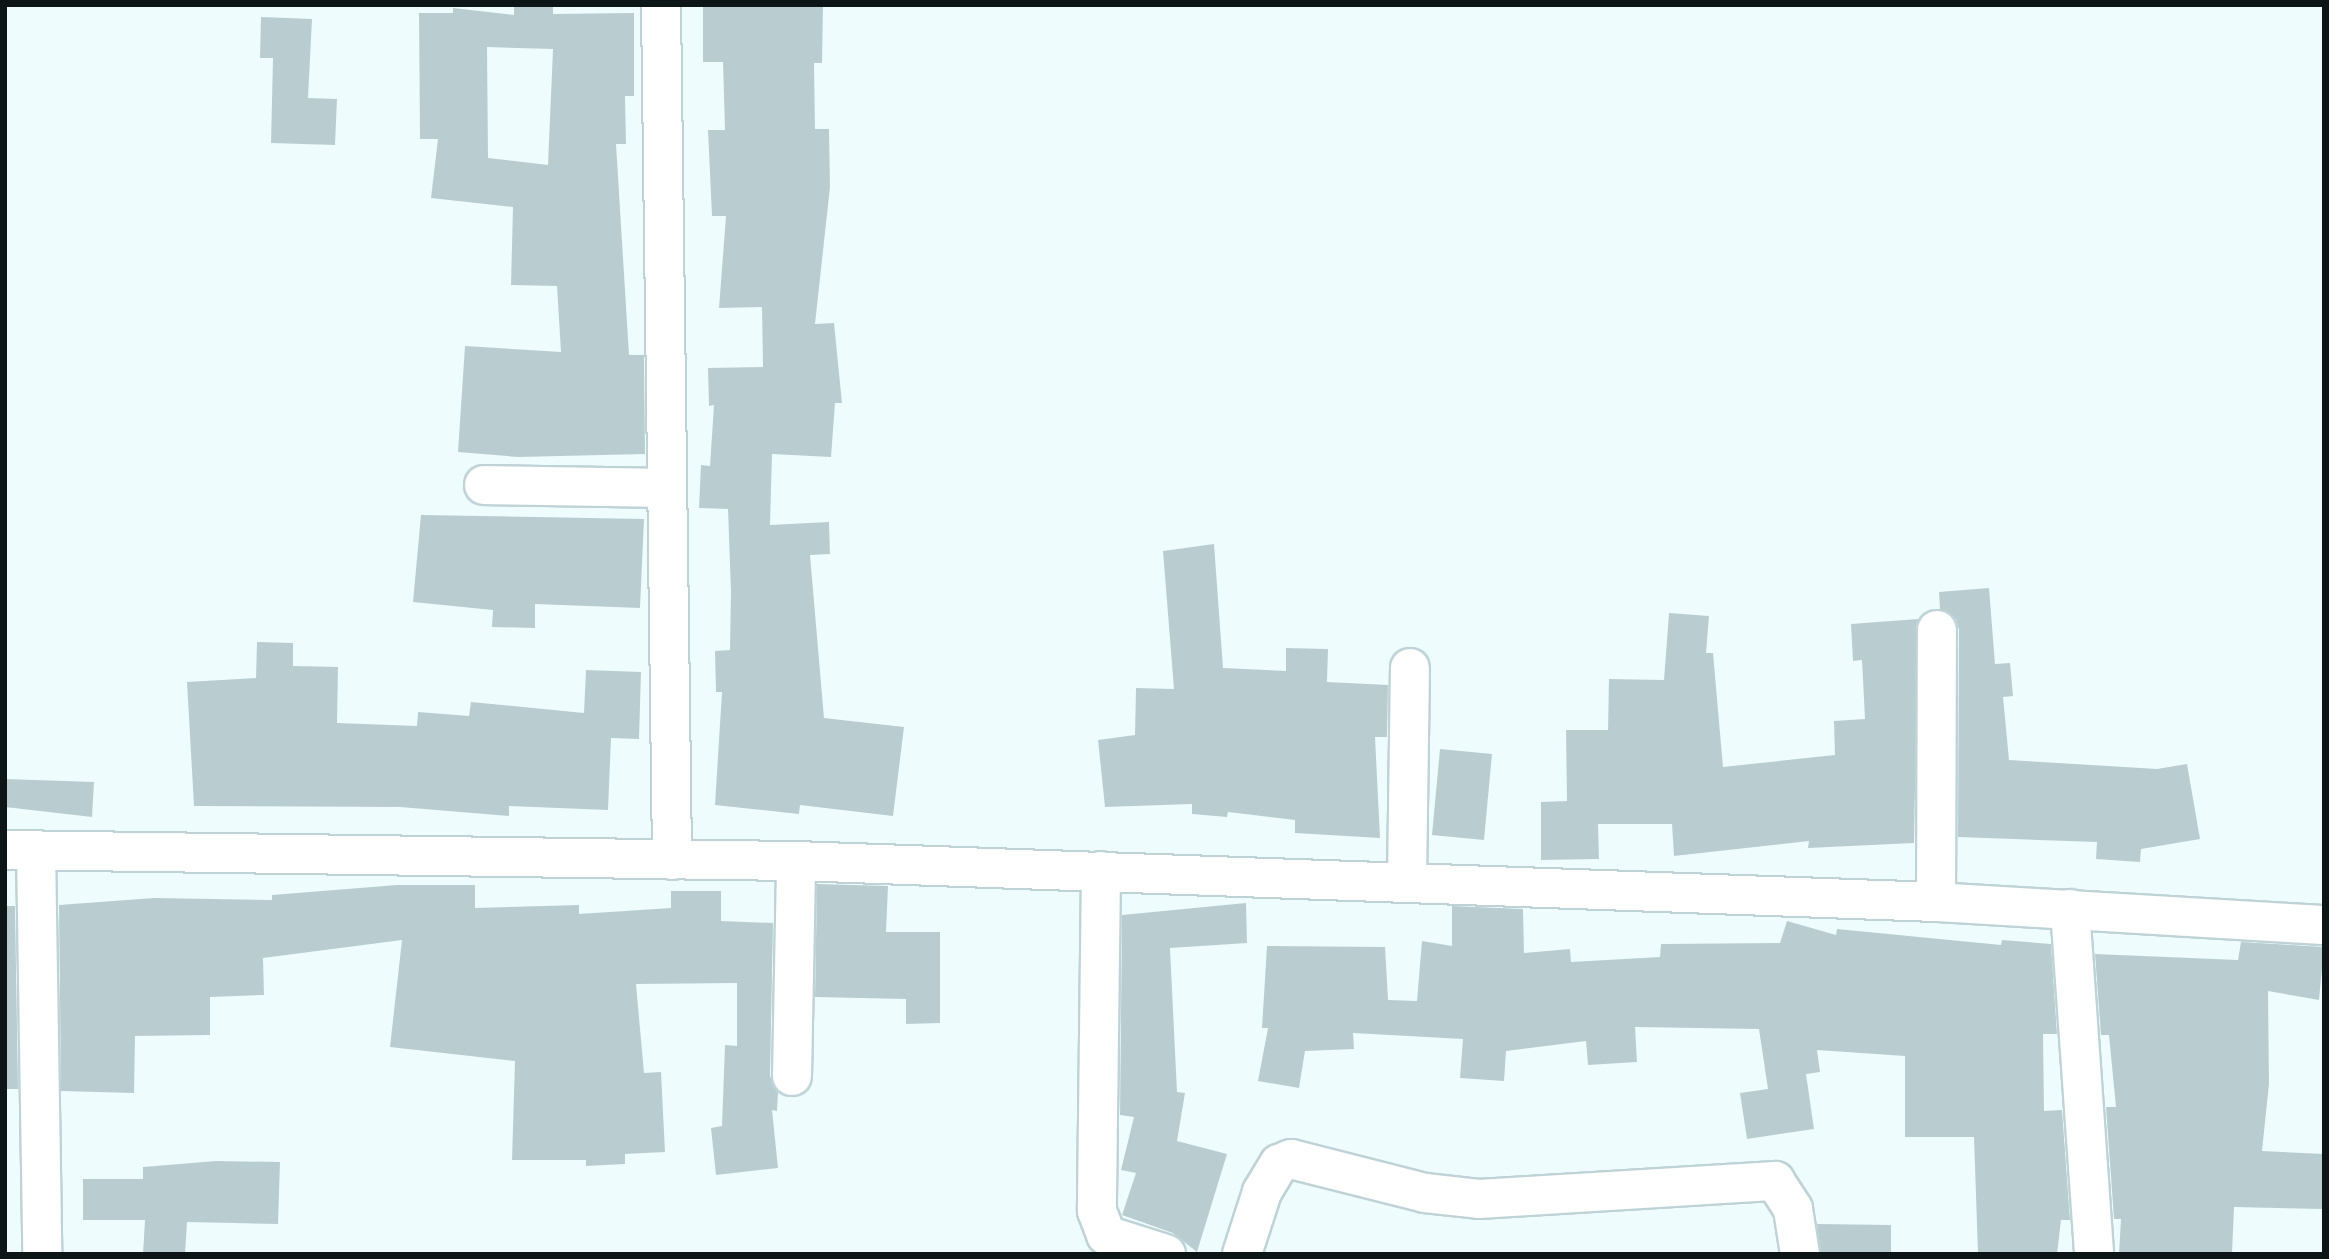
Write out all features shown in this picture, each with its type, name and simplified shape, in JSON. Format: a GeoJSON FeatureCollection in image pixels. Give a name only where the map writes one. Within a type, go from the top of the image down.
{"type":"FeatureCollection","features":[{"type":"Feature","properties":{"kind":"street"},"geometry":{"type":"LineString","coordinates":[[661,5],[665,488],[672,860]]}},
{"type":"Feature","properties":{"kind":"street"},"geometry":{"type":"LineString","coordinates":[[484,485],[665,488]]}},
{"type":"Feature","properties":{"kind":"street"},"geometry":{"type":"LineString","coordinates":[[1936,902],[1937,630]]}},
{"type":"Feature","properties":{"kind":"street"},"geometry":{"type":"LineString","coordinates":[[1407,881],[1410,668]]}},
{"type":"Feature","properties":{"kind":"street"},"geometry":{"type":"LineString","coordinates":[[42,1254],[21,850],[796,860],[1936,902],[2324,925]]}},
{"type":"Feature","properties":{"kind":"street"},"geometry":{"type":"LineString","coordinates":[[792,1076],[796,860]]}},
{"type":"Feature","properties":{"kind":"street"},"geometry":{"type":"LineString","coordinates":[[1101,871],[1101,1151],[1097,1211],[1106,1235],[1166,1254]]}},
{"type":"Feature","properties":{"kind":"street"},"geometry":{"type":"LineString","coordinates":[[2070,909],[2094,1254]]}},
{"type":"Feature","properties":{"kind":"street"},"geometry":{"type":"LineString","coordinates":[[1242,1254],[1262,1192],[1279,1164],[1292,1159],[1425,1193],[1479,1199],[1775,1181],[1793,1209],[1800,1254]]}},
{"type":"Feature","properties":{"kind":"building"},"geometry":{"type":"Polygon","coordinates":[[[514,5],[553,5],[553,14],[634,13],[634,96],[625,96],[626,144],[616,144],[629,355],[644,355],[645,454],[518,457],[458,452],[465,346],[561,352],[557,286],[511,285],[513,207],[431,198],[438,139],[420,139],[419,13],[453,13],[453,8],[514,15],[514,5]],[[487,47],[488,158],[548,165],[553,49],[487,47]]]}},
{"type":"Feature","properties":{"kind":"building"},"geometry":{"type":"Polygon","coordinates":[[[703,5],[823,5],[822,63],[814,63],[815,129],[829,129],[830,187],[815,324],[834,323],[842,403],[835,403],[831,457],[772,454],[770,525],[829,522],[830,554],[810,555],[824,718],[904,727],[893,816],[800,805],[799,814],[715,805],[722,692],[716,692],[715,651],[730,650],[731,592],[728,509],[699,508],[701,465],[710,466],[714,405],[709,406],[708,368],[763,367],[762,307],[719,308],[726,216],[712,216],[708,130],[725,130],[723,62],[703,62],[703,5]]]}},
{"type":"Feature","properties":{"kind":"building"},"geometry":{"type":"Polygon","coordinates":[[[261,17],[312,19],[308,98],[337,99],[335,145],[271,143],[273,58],[260,58],[261,17]]]}},
{"type":"Feature","properties":{"kind":"building"},"geometry":{"type":"Polygon","coordinates":[[[421,515],[644,519],[640,608],[535,604],[535,628],[492,627],[493,610],[413,602],[421,515]]]}},
{"type":"Feature","properties":{"kind":"building"},"geometry":{"type":"Polygon","coordinates":[[[1214,544],[1223,668],[1286,671],[1286,648],[1328,649],[1327,682],[1388,685],[1387,737],[1375,737],[1380,838],[1295,833],[1295,820],[1228,812],[1227,817],[1192,814],[1192,804],[1105,807],[1098,740],[1135,735],[1136,688],[1174,689],[1163,551],[1214,544]]]}},
{"type":"Feature","properties":{"kind":"building"},"geometry":{"type":"Polygon","coordinates":[[[1989,588],[1995,664],[2010,663],[2013,696],[2003,697],[2009,760],[2157,769],[2187,764],[2200,839],[2141,849],[2140,862],[2096,859],[2097,842],[1958,837],[1959,630],[1956,619],[1940,609],[1939,592],[1989,588]]]}},
{"type":"Feature","properties":{"kind":"building"},"geometry":{"type":"Polygon","coordinates":[[[1669,613],[1709,616],[1706,653],[1713,653],[1723,767],[1835,755],[1834,721],[1865,719],[1862,660],[1853,661],[1851,624],[1918,619],[1914,843],[1808,848],[1809,841],[1674,856],[1672,824],[1598,824],[1599,859],[1541,860],[1541,802],[1567,801],[1566,730],[1608,730],[1609,679],[1664,680],[1669,613]]]}},
{"type":"Feature","properties":{"kind":"building"},"geometry":{"type":"Polygon","coordinates":[[[257,642],[293,643],[293,666],[338,667],[337,723],[417,726],[418,712],[469,716],[471,702],[584,713],[586,670],[641,672],[639,739],[611,738],[608,810],[509,806],[509,816],[400,807],[194,806],[187,682],[256,678],[257,642]]]}},
{"type":"Feature","properties":{"kind":"building"},"geometry":{"type":"Polygon","coordinates":[[[1440,749],[1492,754],[1484,840],[1432,835],[1440,749]]]}},
{"type":"Feature","properties":{"kind":"building"},"geometry":{"type":"Polygon","coordinates":[[[5,779],[94,782],[92,817],[5,807],[5,779]]]}},
{"type":"Feature","properties":{"kind":"building"},"geometry":{"type":"Polygon","coordinates":[[[817,884],[888,886],[886,932],[940,932],[940,1023],[906,1024],[906,999],[815,997],[817,884]]]}},
{"type":"Feature","properties":{"kind":"building"},"geometry":{"type":"Polygon","coordinates":[[[397,885],[475,885],[475,908],[579,905],[579,914],[671,908],[671,891],[721,891],[721,921],[773,923],[770,1076],[778,1092],[777,1111],[772,1110],[778,1168],[716,1175],[711,1128],[722,1126],[725,1045],[737,1046],[737,983],[636,984],[644,1073],[661,1072],[665,1152],[625,1154],[625,1164],[586,1166],[586,1160],[512,1160],[515,1061],[390,1047],[402,940],[263,958],[264,995],[210,997],[210,1035],[135,1036],[134,1093],[61,1091],[59,905],[154,898],[272,900],[272,895],[397,885]]]}},
{"type":"Feature","properties":{"kind":"building"},"geometry":{"type":"Polygon","coordinates":[[[1246,903],[1247,943],[1170,948],[1177,1092],[1185,1093],[1177,1141],[1227,1154],[1197,1252],[1173,1233],[1122,1215],[1136,1173],[1121,1170],[1134,1117],[1120,1115],[1122,915],[1246,903]]]}},
{"type":"Feature","properties":{"kind":"building"},"geometry":{"type":"Polygon","coordinates":[[[5,906],[15,906],[18,1089],[5,1089],[5,906]]]}},
{"type":"Feature","properties":{"kind":"building"},"geometry":{"type":"Polygon","coordinates":[[[1452,906],[1523,909],[1524,953],[1570,949],[1571,962],[1660,957],[1661,944],[1780,943],[1787,921],[1836,935],[1837,929],[2001,945],[2002,940],[2051,944],[2057,1034],[2043,1034],[2044,1111],[2062,1110],[2070,1220],[2061,1220],[2057,1254],[1978,1254],[1974,1137],[1905,1137],[1905,1056],[1817,1050],[1820,1072],[1806,1074],[1814,1129],[1747,1139],[1740,1093],[1768,1089],[1759,1029],[1635,1027],[1637,1062],[1588,1065],[1586,1041],[1506,1051],[1504,1081],[1460,1078],[1463,1039],[1353,1033],[1354,1049],[1305,1051],[1299,1088],[1258,1081],[1268,1028],[1262,1028],[1267,946],[1385,947],[1388,1000],[1417,1001],[1422,941],[1452,946],[1452,906]]]}},
{"type":"Feature","properties":{"kind":"building"},"geometry":{"type":"Polygon","coordinates":[[[2241,942],[2324,947],[2319,1000],[2268,991],[2269,1084],[2262,1151],[2324,1154],[2324,1209],[2234,1207],[2232,1254],[2119,1254],[2121,1219],[2114,1219],[2106,1107],[2116,1107],[2109,1035],[2101,1035],[2095,954],[2238,960],[2241,942]]]}},
{"type":"Feature","properties":{"kind":"building"},"geometry":{"type":"Polygon","coordinates":[[[216,1161],[280,1162],[278,1224],[187,1222],[185,1254],[143,1254],[145,1220],[83,1220],[83,1179],[143,1179],[143,1167],[216,1161]]]}},
{"type":"Feature","properties":{"kind":"building"},"geometry":{"type":"Polygon","coordinates":[[[1817,1224],[1891,1225],[1891,1254],[1821,1254],[1817,1224]]]}}]}
